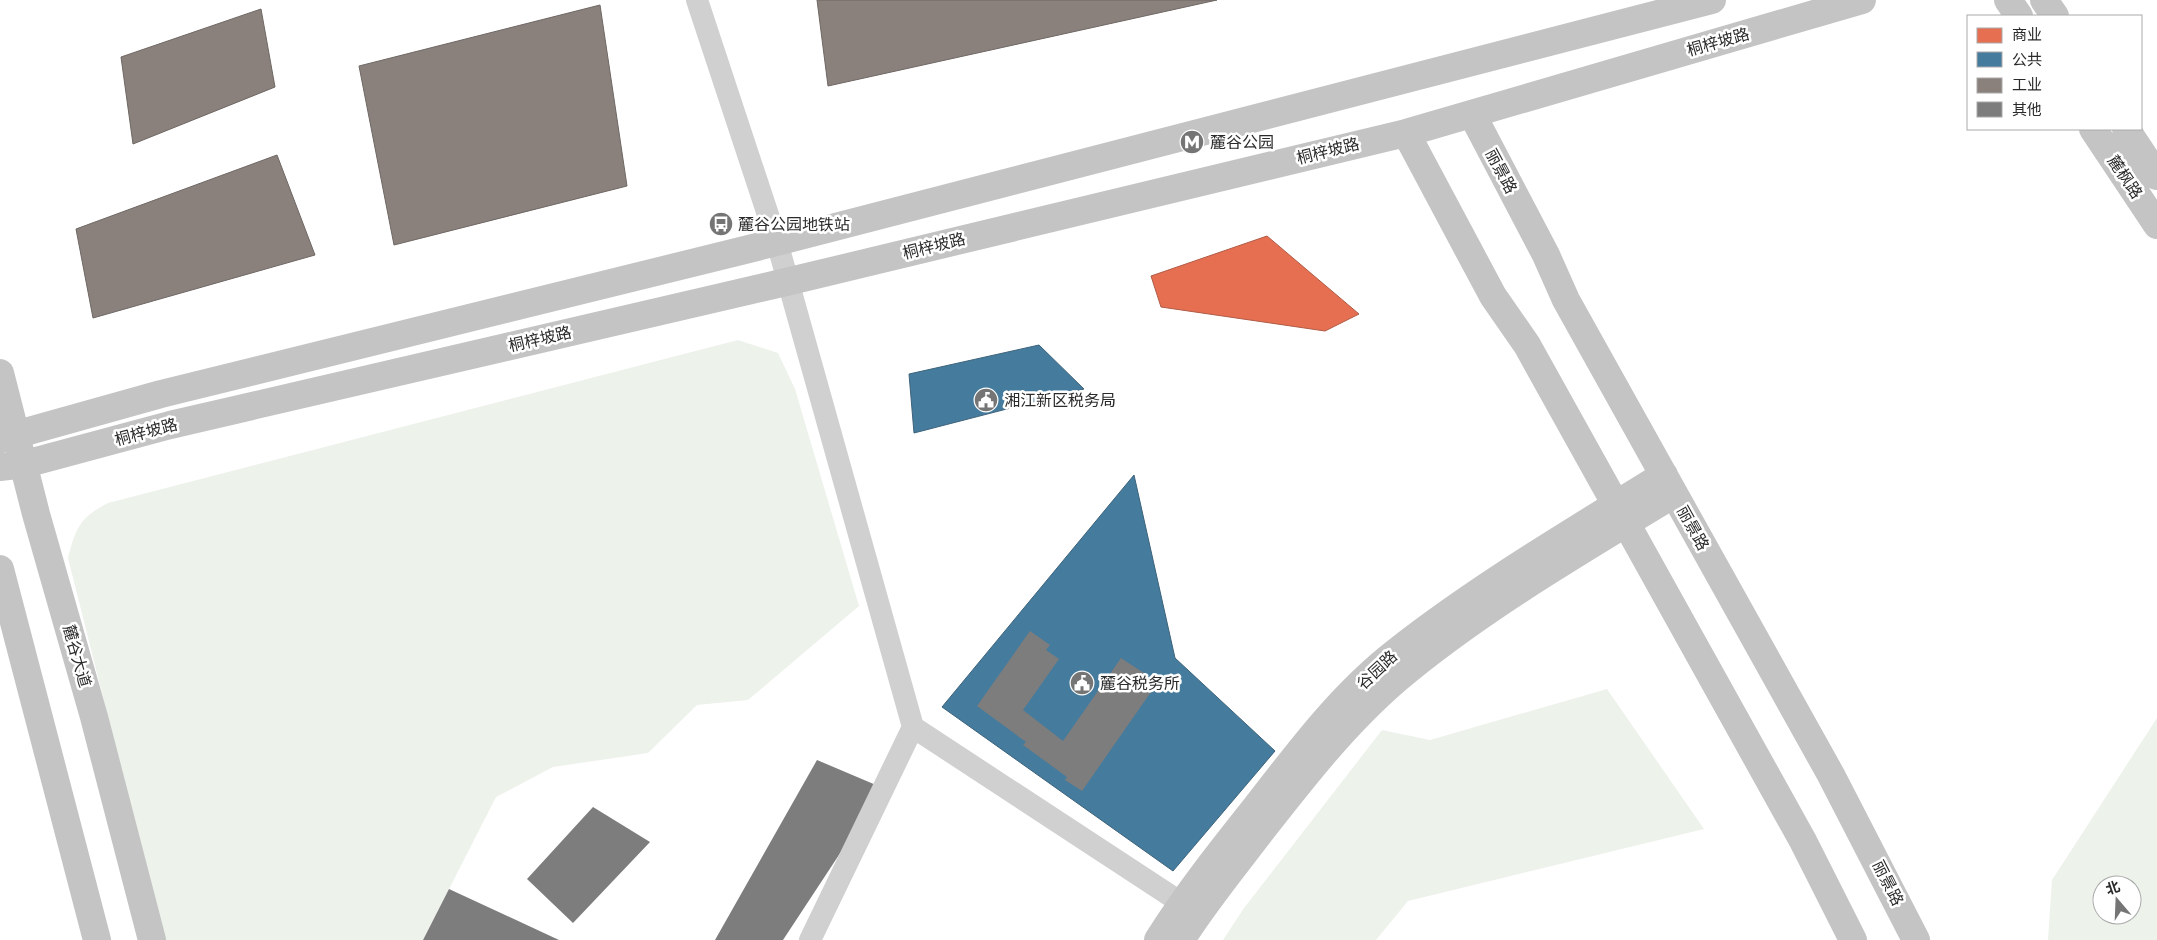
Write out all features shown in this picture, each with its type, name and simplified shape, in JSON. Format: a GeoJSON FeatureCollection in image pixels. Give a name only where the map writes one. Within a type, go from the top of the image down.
{"type":"FeatureCollection","features":[{"type":"Feature","properties":{"kind":"main road","name":"桐梓坡路"},"geometry":{"type":"LineString","coordinates":[[8,437],[161,394],[777,242],[1712,0]]}},
{"type":"Feature","properties":{"kind":"main road","name":"桐梓坡路"},"geometry":{"type":"LineString","coordinates":[[12,465],[170,425],[786,282],[1406,132],[1862,0]]}},
{"type":"Feature","properties":{"kind":"main road"},"geometry":{"type":"LineString","coordinates":[[2008,0],[2018,15]]}},
{"type":"Feature","properties":{"kind":"main road"},"geometry":{"type":"LineString","coordinates":[[2044,0],[2054,15]]}},
{"type":"Feature","properties":{"kind":"main road","name":"丽景路"},"geometry":{"type":"LineString","coordinates":[[1472,114],[1546,256],[1566,300],[1831,775],[1916,940]]}},
{"type":"Feature","properties":{"kind":"main road","name":"麓枫路"},"geometry":{"type":"LineString","coordinates":[[2094,130],[2157,225]]}},
{"type":"Feature","properties":{"kind":"main road"},"geometry":{"type":"LineString","coordinates":[[2127,130],[2157,176]]}},
{"type":"Feature","properties":{"kind":"main road"},"geometry":{"type":"LineString","coordinates":[[1406,132],[1493,296],[1527,345],[1802,841],[1854,940]]}},
{"type":"Feature","properties":{"kind":"main road","name":"麓谷大道"},"geometry":{"type":"LineString","coordinates":[[0,373],[12,465],[36,514],[94,717],[152,940]]}},
{"type":"Feature","properties":{"kind":"main road","name":"谷园路"},"geometry":{"type":"LineString","coordinates":[[1158,940],[1280,776],[1328,718],[1395,652],[1447,614],[1669,485]]}},
{"type":"Feature","properties":{"kind":"main road","name":"谷园路"},"geometry":{"type":"LineString","coordinates":[[1181,940],[1298,783],[1343,731],[1378,696],[1458,631],[1621,514]]}},
{"type":"Feature","properties":{"kind":"main road"},"geometry":{"type":"LineString","coordinates":[[0,569],[97,940]]}},
{"type":"Feature","properties":{"kind":"street"},"geometry":{"type":"LineString","coordinates":[[697,0],[777,242],[786,282],[912,727],[1183,904]]}},
{"type":"Feature","properties":{"kind":"street"},"geometry":{"type":"LineString","coordinates":[[810,940],[912,727]]}},
{"type":"Feature","properties":{"kind":"shaded area"},"geometry":{"type":"Polygon","coordinates":[[[738,340],[778,353],[795,389],[859,606],[748,700],[697,705],[648,753],[553,767],[496,797],[423,940],[164,940],[68,558],[77,531],[85,519],[98,508],[108,503],[738,340]]]}},
{"type":"Feature","properties":{"kind":"shaded area"},"geometry":{"type":"Polygon","coordinates":[[[1607,689],[1704,829],[1408,901],[1376,940],[1223,940],[1244,908],[1382,730],[1430,740],[1607,689]]]}},
{"type":"Feature","properties":{"kind":"shaded area"},"geometry":{"type":"Polygon","coordinates":[[[2157,718],[2157,940],[2048,940],[2052,880],[2157,718]]]}},
{"type":"Feature","properties":{"kind":"building: 商业"},"geometry":{"type":"Polygon","coordinates":[[[1267,236],[1359,314],[1325,331],[1161,307],[1151,276],[1267,236]]]}},
{"type":"Feature","properties":{"kind":"building: 公共"},"geometry":{"type":"Polygon","coordinates":[[[1039,345],[1084,389],[914,433],[909,374],[1039,345]]]}},
{"type":"Feature","properties":{"kind":"building: 公共","name":"麓谷税务所"},"geometry":{"type":"Polygon","coordinates":[[[1134,475],[1175,658],[1275,751],[1173,871],[942,707],[1134,475]]]}},
{"type":"Feature","properties":{"kind":"building: 工业"},"geometry":{"type":"Polygon","coordinates":[[[817,0],[1217,0],[828,86],[817,0]]]}},
{"type":"Feature","properties":{"kind":"building: 工业"},"geometry":{"type":"Polygon","coordinates":[[[600,5],[627,186],[394,245],[359,66],[600,5]]]}},
{"type":"Feature","properties":{"kind":"building: 工业"},"geometry":{"type":"Polygon","coordinates":[[[261,9],[275,87],[133,144],[121,57],[261,9]]]}},
{"type":"Feature","properties":{"kind":"building: 工业"},"geometry":{"type":"Polygon","coordinates":[[[277,155],[315,255],[93,318],[76,229],[277,155]]]}},
{"type":"Feature","properties":{"kind":"building: 其他"},"geometry":{"type":"Polygon","coordinates":[[[1030,631],[1050,645],[1046,650],[1059,659],[1023,710],[1063,741],[1121,658],[1147,675],[1145,678],[1148,680],[1145,684],[1153,689],[1082,791],[1065,780],[1067,777],[1023,745],[1026,742],[977,706],[1030,631]]]}},
{"type":"Feature","properties":{"kind":"building: 其他"},"geometry":{"type":"Polygon","coordinates":[[[817,760],[883,788],[783,940],[715,940],[817,760]]]}},
{"type":"Feature","properties":{"kind":"building: 其他"},"geometry":{"type":"Polygon","coordinates":[[[593,807],[650,842],[573,923],[527,879],[593,807]]]}},
{"type":"Feature","properties":{"kind":"building: 其他"},"geometry":{"type":"Polygon","coordinates":[[[449,889],[559,940],[423,940],[449,889]]]}},
{"type":"Feature","properties":{"kind":"place","name":"麓谷公园"},"geometry":{"type":"Point","coordinates":[1192,142]}},
{"type":"Feature","properties":{"kind":"place","name":"麓谷公园地铁站"},"geometry":{"type":"Point","coordinates":[721,224]}},
{"type":"Feature","properties":{"kind":"place","name":"湘江新区税务局"},"geometry":{"type":"Point","coordinates":[986,400]}},
{"type":"Feature","properties":{"kind":"place","name":"麓谷税务所"},"geometry":{"type":"Point","coordinates":[1082,683]}}]}
